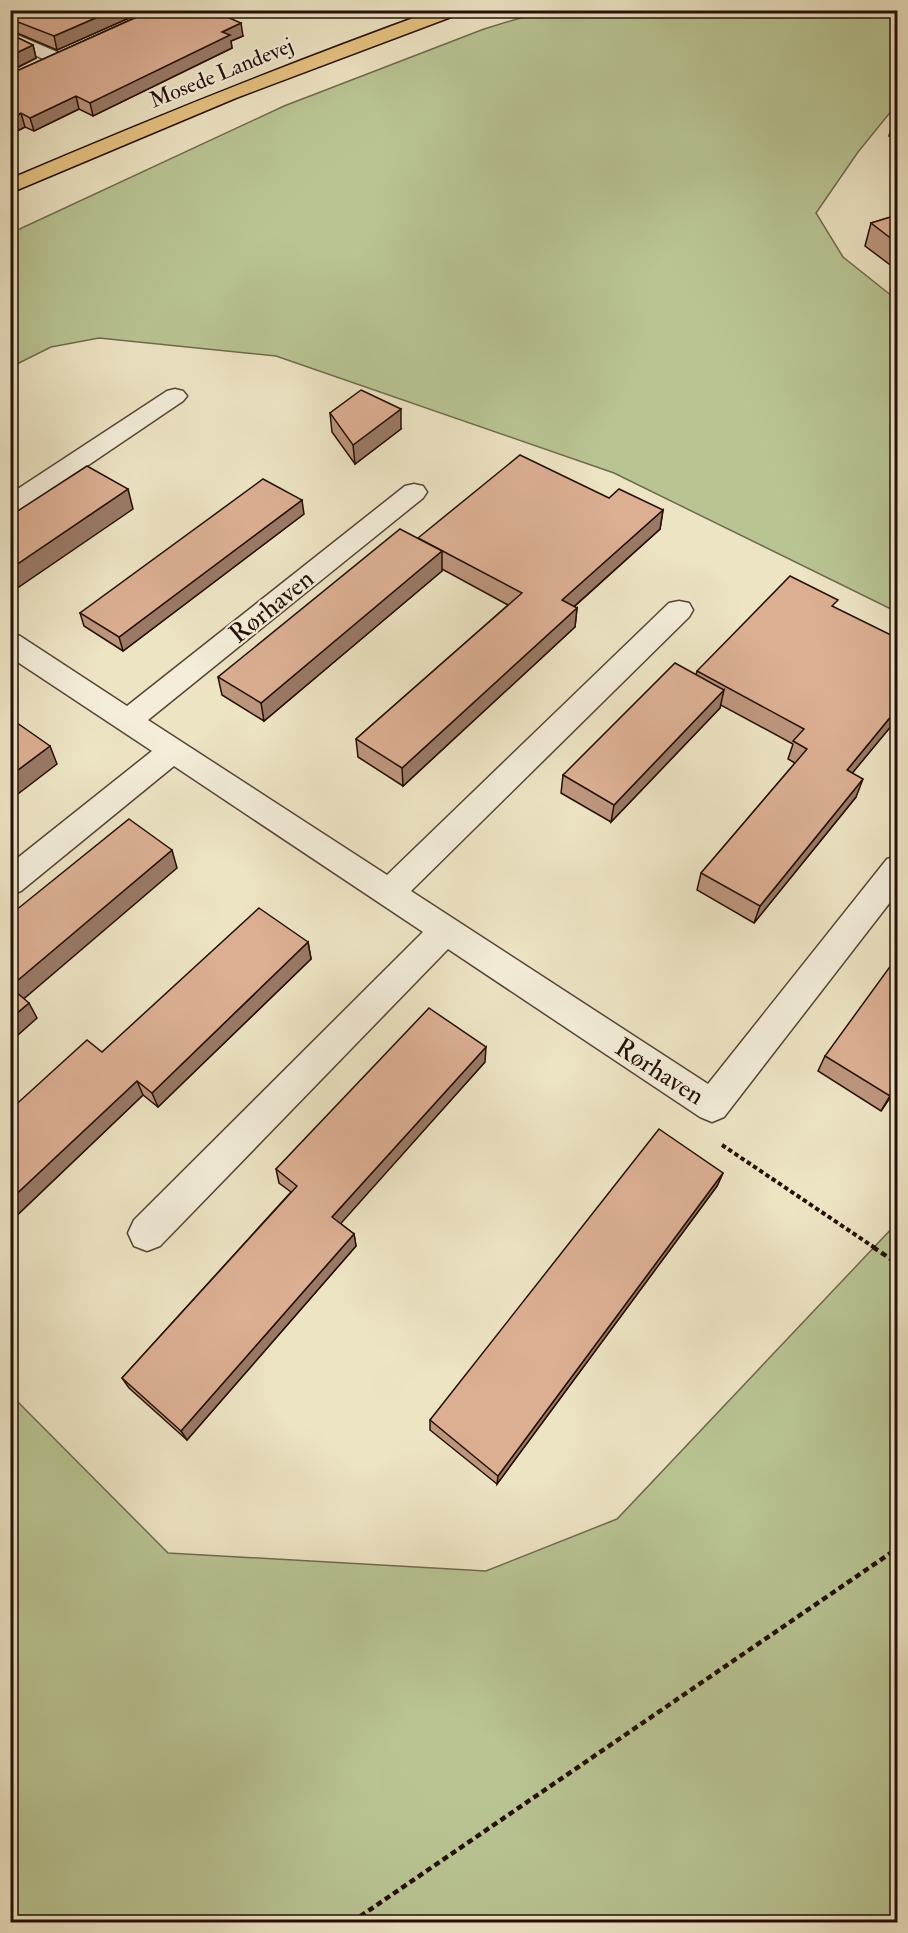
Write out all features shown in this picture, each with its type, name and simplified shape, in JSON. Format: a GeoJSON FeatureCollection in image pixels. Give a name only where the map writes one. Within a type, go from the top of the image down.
{"type":"FeatureCollection","features":[{"type":"Feature","properties":{"kind":"main road","name":"Mosede Landevej"},"geometry":{"type":"LineString","coordinates":[[10,187],[134,132],[341,49],[453,10]]}},
{"type":"Feature","properties":{"kind":"street"},"geometry":{"type":"LineString","coordinates":[[10,37],[56,58]]}},
{"type":"Feature","properties":{"kind":"street"},"geometry":{"type":"LineString","coordinates":[[10,54],[37,67],[77,49]]}},
{"type":"Feature","properties":{"kind":"street"},"geometry":{"type":"LineString","coordinates":[[10,506],[175,396]]}},
{"type":"Feature","properties":{"kind":"street","name":"Rørhaven"},"geometry":{"type":"LineString","coordinates":[[128,720],[414,492]]}},
{"type":"Feature","properties":{"kind":"street"},"geometry":{"type":"LineString","coordinates":[[389,893],[679,610]]}},
{"type":"Feature","properties":{"kind":"street","name":"Rørhaven"},"geometry":{"type":"LineString","coordinates":[[10,643],[712,1106],[897,868]]}},
{"type":"Feature","properties":{"kind":"street"},"geometry":{"type":"LineString","coordinates":[[10,882],[173,750]]}},
{"type":"Feature","properties":{"kind":"street"},"geometry":{"type":"LineString","coordinates":[[147,1233],[446,930]]}},
{"type":"Feature","properties":{"kind":"path"},"geometry":{"type":"LineString","coordinates":[[712,1106],[702,1131],[897,1264]]}},
{"type":"Feature","properties":{"kind":"path"},"geometry":{"type":"LineString","coordinates":[[352,1923],[897,1548]]}},
{"type":"Feature","properties":{"kind":"green space"},"geometry":{"type":"Polygon","coordinates":[[[543,11],[897,11],[897,104],[858,152],[816,213],[843,257],[897,300],[897,612],[614,473],[276,356],[99,338],[51,347],[11,367],[11,233],[284,106],[484,29],[543,11]]]}},
{"type":"Feature","properties":{"kind":"green space"},"geometry":{"type":"Polygon","coordinates":[[[897,1223],[897,1922],[11,1922],[11,1395],[168,1553],[486,1571],[617,1519],[897,1223]]]}},
{"type":"Feature","properties":{"kind":"building"},"geometry":{"type":"Polygon","coordinates":[[[10,10],[114,10],[54,36],[10,19],[10,10]]]}},
{"type":"Feature","properties":{"kind":"building"},"geometry":{"type":"Polygon","coordinates":[[[146,10],[211,10],[241,23],[222,32],[230,35],[90,103],[76,96],[30,118],[21,113],[10,118],[10,70],[19,70],[144,14],[146,10]]]}},
{"type":"Feature","properties":{"kind":"building"},"geometry":{"type":"Polygon","coordinates":[[[10,34],[33,45],[10,56],[10,34]]]}},
{"type":"Feature","properties":{"kind":"building"},"geometry":{"type":"Polygon","coordinates":[[[897,215],[897,243],[871,223],[897,215]]]}},
{"type":"Feature","properties":{"kind":"building"},"geometry":{"type":"Polygon","coordinates":[[[361,390],[401,409],[353,445],[330,413],[361,390]]]}},
{"type":"Feature","properties":{"kind":"building"},"geometry":{"type":"Polygon","coordinates":[[[520,455],[609,498],[619,489],[663,510],[562,600],[577,608],[402,768],[356,739],[522,593],[418,538],[520,455]]]}},
{"type":"Feature","properties":{"kind":"building"},"geometry":{"type":"Polygon","coordinates":[[[87,466],[128,489],[10,569],[10,516],[87,466]]]}},
{"type":"Feature","properties":{"kind":"building"},"geometry":{"type":"Polygon","coordinates":[[[263,479],[302,500],[119,637],[80,613],[263,479]]]}},
{"type":"Feature","properties":{"kind":"building"},"geometry":{"type":"Polygon","coordinates":[[[400,529],[442,551],[261,703],[218,677],[400,529]]]}},
{"type":"Feature","properties":{"kind":"building"},"geometry":{"type":"Polygon","coordinates":[[[790,576],[838,600],[832,606],[897,638],[897,709],[847,770],[863,779],[760,906],[701,873],[807,749],[793,741],[804,729],[697,671],[790,576]]]}},
{"type":"Feature","properties":{"kind":"building"},"geometry":{"type":"Polygon","coordinates":[[[675,663],[724,690],[614,805],[563,775],[675,663]]]}},
{"type":"Feature","properties":{"kind":"building"},"geometry":{"type":"Polygon","coordinates":[[[10,718],[50,746],[10,776],[10,718]]]}},
{"type":"Feature","properties":{"kind":"building"},"geometry":{"type":"Polygon","coordinates":[[[129,819],[172,850],[11,986],[10,915],[129,819]]]}},
{"type":"Feature","properties":{"kind":"building"},"geometry":{"type":"Polygon","coordinates":[[[259,908],[308,942],[152,1093],[137,1081],[10,1200],[10,1110],[87,1040],[102,1052],[259,908]]]}},
{"type":"Feature","properties":{"kind":"building"},"geometry":{"type":"Polygon","coordinates":[[[897,957],[897,1085],[890,1096],[825,1056],[897,957]]]}},
{"type":"Feature","properties":{"kind":"building"},"geometry":{"type":"Polygon","coordinates":[[[10,987],[29,1003],[10,1019],[10,987]]]}},
{"type":"Feature","properties":{"kind":"building"},"geometry":{"type":"Polygon","coordinates":[[[429,1008],[486,1047],[332,1217],[354,1234],[181,1431],[122,1378],[297,1186],[276,1169],[429,1008]]]}},
{"type":"Feature","properties":{"kind":"building"},"geometry":{"type":"Polygon","coordinates":[[[659,1129],[723,1173],[498,1476],[430,1420],[659,1129]]]}}]}
